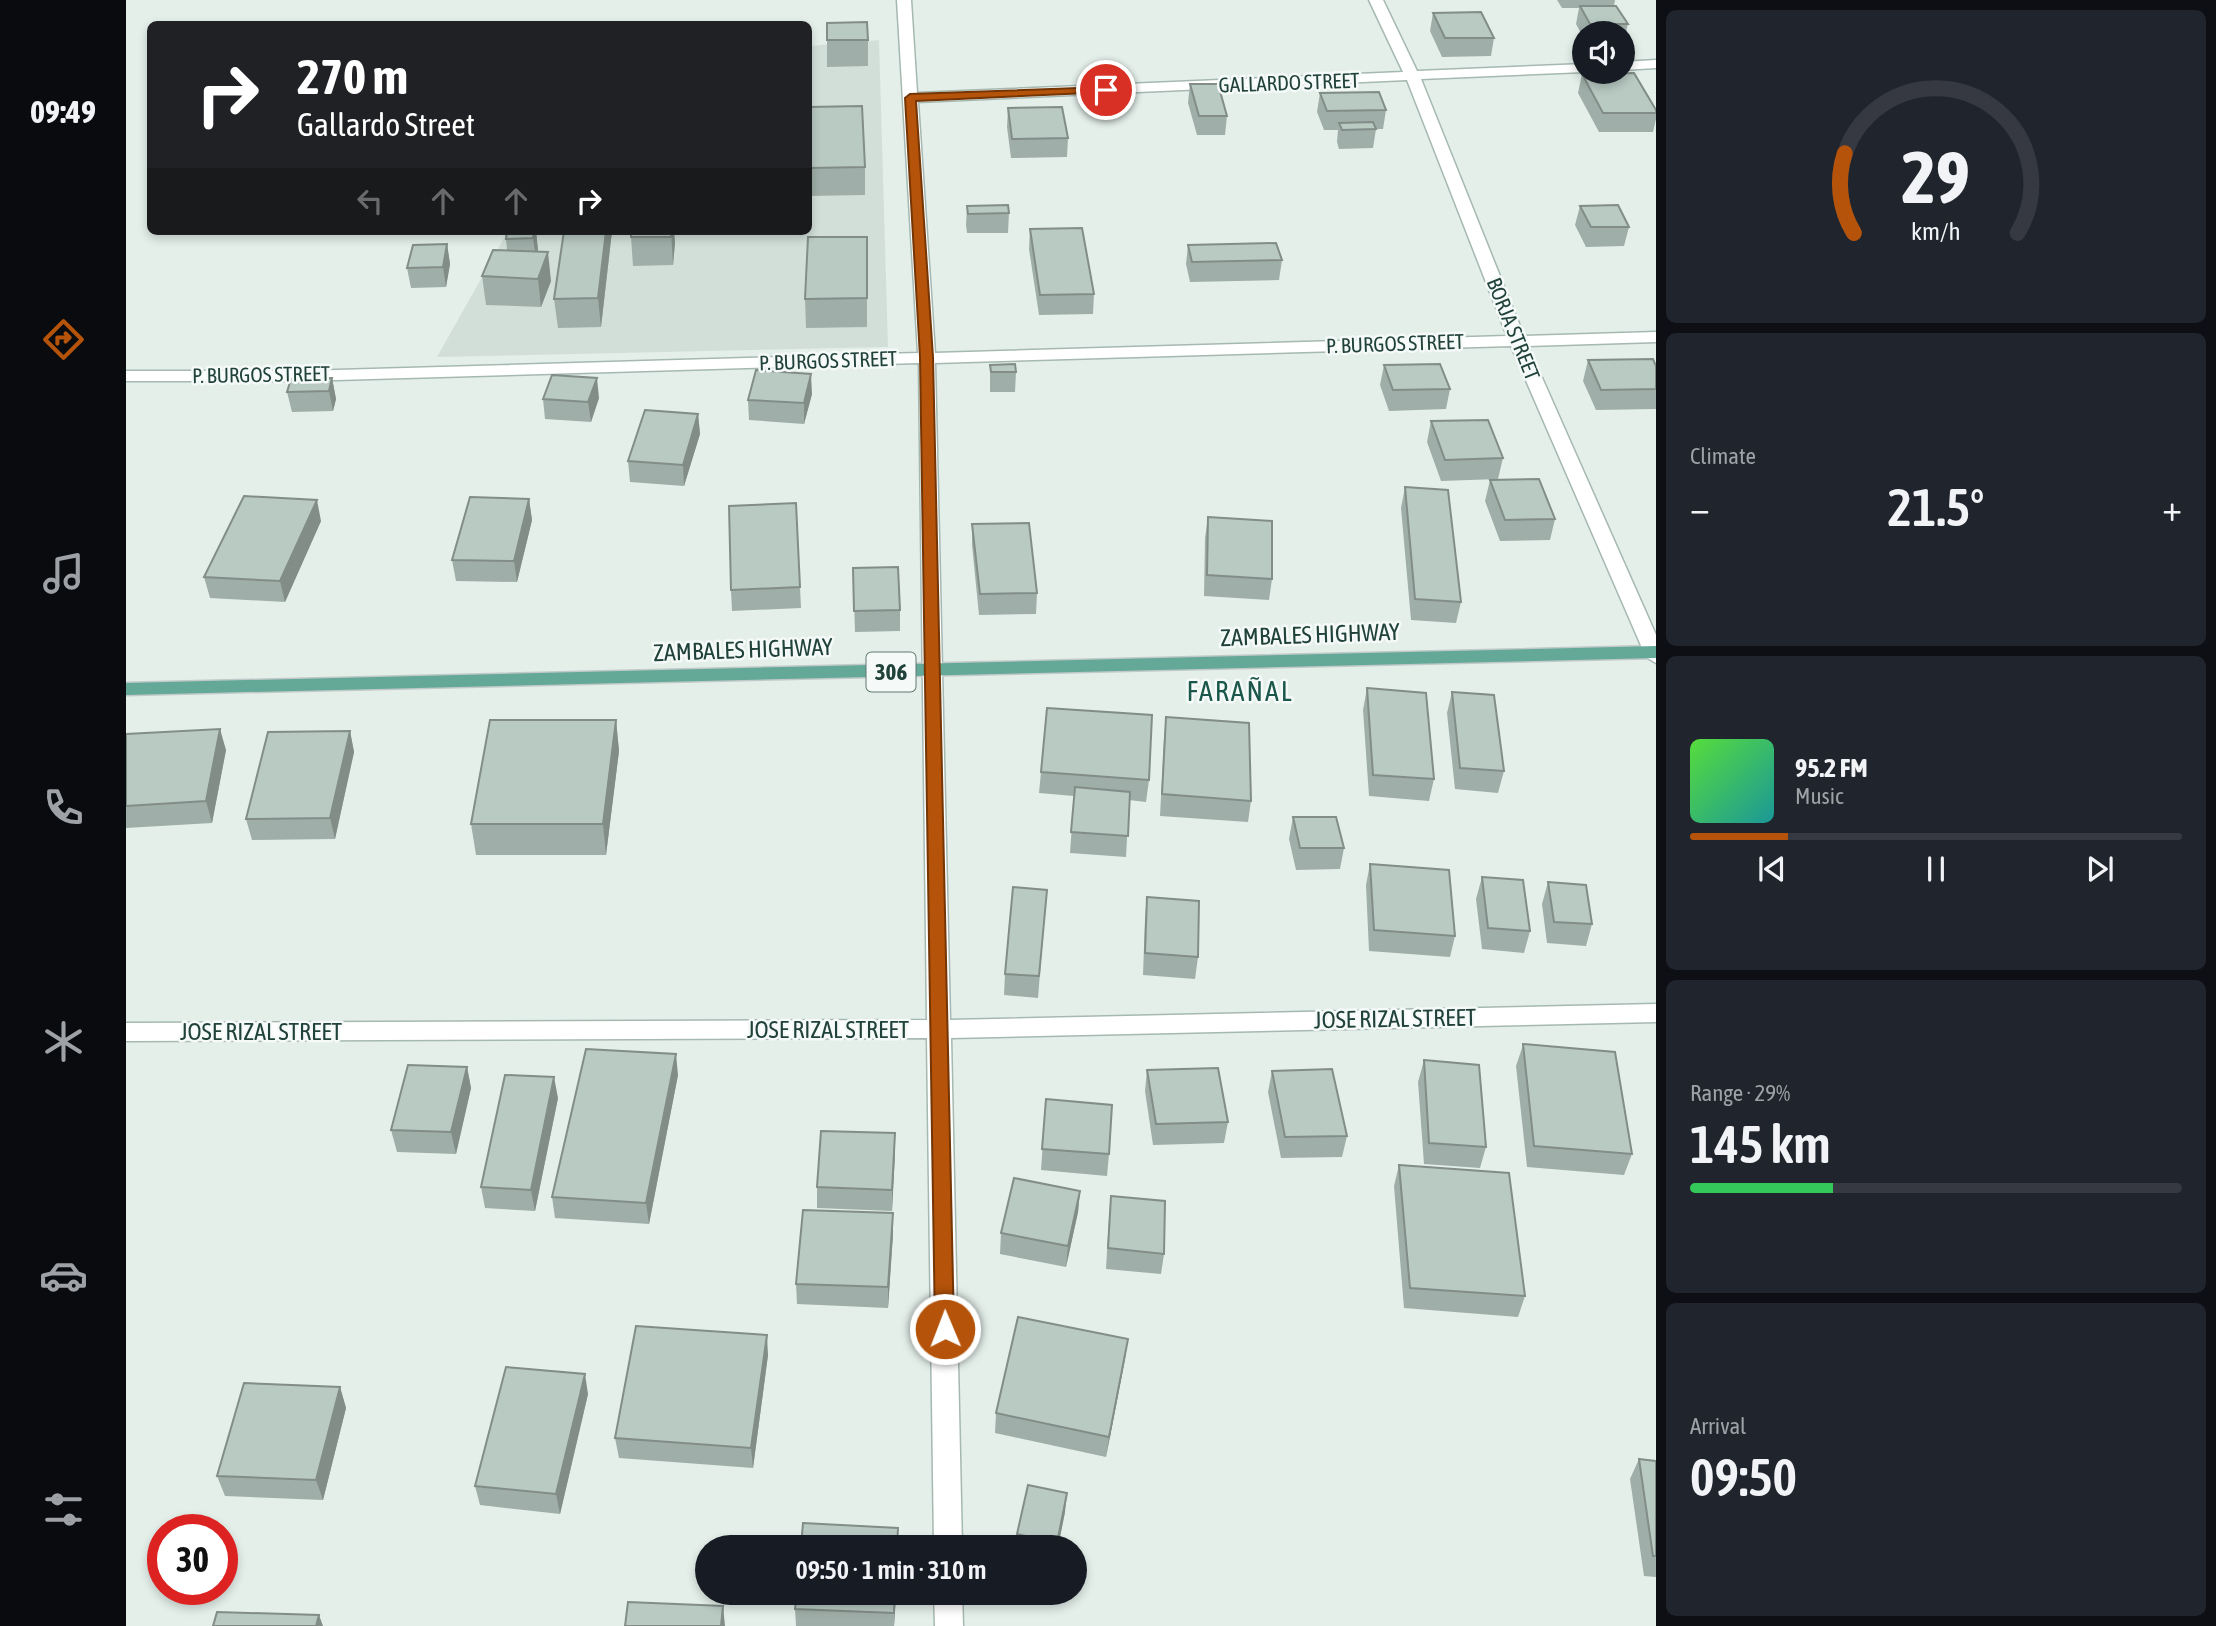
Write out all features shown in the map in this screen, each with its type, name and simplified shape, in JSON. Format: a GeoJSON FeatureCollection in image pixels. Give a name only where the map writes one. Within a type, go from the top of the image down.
{"type":"FeatureCollection","features":[{"type":"Feature","properties":{"kind":"main road","name":"ZAMBALES HIGHWAY"},"geometry":{"type":"LineString","coordinates":[[126,689],[1655,653]]}},
{"type":"Feature","properties":{"kind":"street"},"geometry":{"type":"LineString","coordinates":[[904,0],[927,357],[948,1535]]}},
{"type":"Feature","properties":{"kind":"street","name":"BORJA STREET"},"geometry":{"type":"LineString","coordinates":[[1376,0],[1413,78],[1517,340],[1655,653]]}},
{"type":"Feature","properties":{"kind":"street"},"geometry":{"type":"LineString","coordinates":[[1635,65],[1656,64]]}},
{"type":"Feature","properties":{"kind":"street","name":"GALLARDO STREET"},"geometry":{"type":"LineString","coordinates":[[910,98],[1413,78],[1572,69]]}},
{"type":"Feature","properties":{"kind":"street","name":"P. BURGOS STREET"},"geometry":{"type":"LineString","coordinates":[[126,376],[302,376],[1656,337]]}},
{"type":"Feature","properties":{"kind":"street","name":"JOSE RIZAL STREET"},"geometry":{"type":"LineString","coordinates":[[126,1032],[940,1029],[1656,1013]]}},
{"type":"Feature","properties":{"kind":"street"},"geometry":{"type":"LineString","coordinates":[[948,1605],[949,1626]]}},
{"type":"Feature","properties":{"kind":"shaded area"},"geometry":{"type":"Polygon","coordinates":[[[879,40],[888,347],[437,357],[506,235],[812,235],[812,46],[879,40]]]}},
{"type":"Feature","properties":{"kind":"building"},"geometry":{"type":"Polygon","coordinates":[[[1580,6],[1616,6],[1626,21],[1588,21],[1580,6]]]}},
{"type":"Feature","properties":{"kind":"building"},"geometry":{"type":"Polygon","coordinates":[[[1481,12],[1494,38],[1445,38],[1433,13],[1481,12]]]}},
{"type":"Feature","properties":{"kind":"building"},"geometry":{"type":"Polygon","coordinates":[[[867,22],[868,40],[827,40],[827,23],[867,22]]]}},
{"type":"Feature","properties":{"kind":"building"},"geometry":{"type":"Polygon","coordinates":[[[1635,75],[1656,110],[1656,113],[1603,113],[1587,84],[1635,84],[1635,75]]]}},
{"type":"Feature","properties":{"kind":"building"},"geometry":{"type":"Polygon","coordinates":[[[1190,84],[1218,84],[1227,116],[1199,116],[1190,84]]]}},
{"type":"Feature","properties":{"kind":"building"},"geometry":{"type":"Polygon","coordinates":[[[1379,92],[1386,110],[1327,111],[1320,93],[1379,92]]]}},
{"type":"Feature","properties":{"kind":"building"},"geometry":{"type":"Polygon","coordinates":[[[862,106],[865,167],[812,168],[812,107],[862,106]]]}},
{"type":"Feature","properties":{"kind":"building"},"geometry":{"type":"Polygon","coordinates":[[[1062,107],[1068,138],[1012,139],[1008,108],[1062,107]]]}},
{"type":"Feature","properties":{"kind":"building"},"geometry":{"type":"Polygon","coordinates":[[[1373,122],[1376,129],[1342,130],[1339,123],[1373,122]]]}},
{"type":"Feature","properties":{"kind":"building"},"geometry":{"type":"Polygon","coordinates":[[[1008,205],[1009,213],[968,214],[967,206],[1008,205]]]}},
{"type":"Feature","properties":{"kind":"building"},"geometry":{"type":"Polygon","coordinates":[[[1618,205],[1629,227],[1591,227],[1580,206],[1618,205]]]}},
{"type":"Feature","properties":{"kind":"building"},"geometry":{"type":"Polygon","coordinates":[[[1082,228],[1094,294],[1040,295],[1030,229],[1082,228]]]}},
{"type":"Feature","properties":{"kind":"building"},"geometry":{"type":"Polygon","coordinates":[[[506,235],[533,235],[533,238],[506,239],[506,235]]]}},
{"type":"Feature","properties":{"kind":"building"},"geometry":{"type":"Polygon","coordinates":[[[563,235],[606,235],[598,298],[554,299],[563,235]]]}},
{"type":"Feature","properties":{"kind":"building"},"geometry":{"type":"Polygon","coordinates":[[[631,235],[671,235],[671,237],[631,235]]]}},
{"type":"Feature","properties":{"kind":"building"},"geometry":{"type":"Polygon","coordinates":[[[808,237],[867,237],[867,298],[805,299],[808,237]]]}},
{"type":"Feature","properties":{"kind":"building"},"geometry":{"type":"Polygon","coordinates":[[[1276,243],[1282,260],[1192,262],[1188,245],[1276,243]]]}},
{"type":"Feature","properties":{"kind":"building"},"geometry":{"type":"Polygon","coordinates":[[[447,244],[443,267],[407,268],[413,245],[447,244]]]}},
{"type":"Feature","properties":{"kind":"building"},"geometry":{"type":"Polygon","coordinates":[[[493,250],[548,252],[538,279],[482,276],[493,250]]]}},
{"type":"Feature","properties":{"kind":"building"},"geometry":{"type":"Polygon","coordinates":[[[1653,359],[1656,366],[1656,389],[1601,390],[1588,360],[1653,359]]]}},
{"type":"Feature","properties":{"kind":"building"},"geometry":{"type":"Polygon","coordinates":[[[1015,364],[1016,372],[991,372],[990,365],[1015,364]]]}},
{"type":"Feature","properties":{"kind":"building"},"geometry":{"type":"Polygon","coordinates":[[[1440,364],[1450,389],[1393,390],[1384,365],[1440,364]]]}},
{"type":"Feature","properties":{"kind":"building"},"geometry":{"type":"Polygon","coordinates":[[[756,370],[811,374],[804,403],[748,400],[756,370]]]}},
{"type":"Feature","properties":{"kind":"building"},"geometry":{"type":"Polygon","coordinates":[[[552,375],[597,378],[588,402],[543,399],[552,375]]]}},
{"type":"Feature","properties":{"kind":"building"},"geometry":{"type":"Polygon","coordinates":[[[332,378],[329,391],[287,392],[291,379],[332,378]]]}},
{"type":"Feature","properties":{"kind":"building"},"geometry":{"type":"Polygon","coordinates":[[[645,410],[698,414],[683,465],[628,461],[645,410]]]}},
{"type":"Feature","properties":{"kind":"building"},"geometry":{"type":"Polygon","coordinates":[[[1488,420],[1503,458],[1445,460],[1431,421],[1488,420]]]}},
{"type":"Feature","properties":{"kind":"building"},"geometry":{"type":"Polygon","coordinates":[[[1539,479],[1555,519],[1505,520],[1490,480],[1539,479]]]}},
{"type":"Feature","properties":{"kind":"building"},"geometry":{"type":"Polygon","coordinates":[[[1405,487],[1448,490],[1461,602],[1415,599],[1405,487]]]}},
{"type":"Feature","properties":{"kind":"building"},"geometry":{"type":"Polygon","coordinates":[[[244,496],[317,500],[280,581],[204,577],[244,496]]]}},
{"type":"Feature","properties":{"kind":"building"},"geometry":{"type":"Polygon","coordinates":[[[470,497],[529,499],[514,561],[452,560],[470,497]]]}},
{"type":"Feature","properties":{"kind":"building"},"geometry":{"type":"Polygon","coordinates":[[[796,503],[800,587],[731,590],[729,506],[796,503]]]}},
{"type":"Feature","properties":{"kind":"building"},"geometry":{"type":"Polygon","coordinates":[[[1208,517],[1272,521],[1272,579],[1207,575],[1208,517]]]}},
{"type":"Feature","properties":{"kind":"building"},"geometry":{"type":"Polygon","coordinates":[[[1029,523],[1037,593],[980,594],[972,524],[1029,523]]]}},
{"type":"Feature","properties":{"kind":"building"},"geometry":{"type":"Polygon","coordinates":[[[898,567],[900,610],[854,611],[853,568],[898,567]]]}},
{"type":"Feature","properties":{"kind":"building"},"geometry":{"type":"Polygon","coordinates":[[[1367,688],[1426,693],[1434,779],[1373,775],[1367,688]]]}},
{"type":"Feature","properties":{"kind":"building"},"geometry":{"type":"Polygon","coordinates":[[[1452,692],[1494,695],[1504,771],[1460,768],[1452,692]]]}},
{"type":"Feature","properties":{"kind":"building"},"geometry":{"type":"Polygon","coordinates":[[[1047,708],[1152,715],[1149,780],[1041,772],[1047,708]]]}},
{"type":"Feature","properties":{"kind":"building"},"geometry":{"type":"Polygon","coordinates":[[[1166,717],[1249,723],[1251,801],[1162,794],[1166,717]]]}},
{"type":"Feature","properties":{"kind":"building"},"geometry":{"type":"Polygon","coordinates":[[[490,720],[616,720],[603,824],[471,824],[490,720]]]}},
{"type":"Feature","properties":{"kind":"building"},"geometry":{"type":"Polygon","coordinates":[[[220,729],[206,801],[126,806],[126,734],[220,729]]]}},
{"type":"Feature","properties":{"kind":"building"},"geometry":{"type":"Polygon","coordinates":[[[350,731],[330,818],[246,819],[268,732],[350,731]]]}},
{"type":"Feature","properties":{"kind":"building"},"geometry":{"type":"Polygon","coordinates":[[[1075,787],[1130,792],[1128,836],[1071,832],[1075,787]]]}},
{"type":"Feature","properties":{"kind":"building"},"geometry":{"type":"Polygon","coordinates":[[[1293,817],[1336,817],[1344,848],[1300,848],[1293,817]]]}},
{"type":"Feature","properties":{"kind":"building"},"geometry":{"type":"Polygon","coordinates":[[[1370,864],[1449,870],[1455,936],[1374,930],[1370,864]]]}},
{"type":"Feature","properties":{"kind":"building"},"geometry":{"type":"Polygon","coordinates":[[[1482,877],[1523,880],[1530,931],[1488,928],[1482,877]]]}},
{"type":"Feature","properties":{"kind":"building"},"geometry":{"type":"Polygon","coordinates":[[[1548,882],[1586,885],[1592,924],[1554,922],[1548,882]]]}},
{"type":"Feature","properties":{"kind":"building"},"geometry":{"type":"Polygon","coordinates":[[[1013,887],[1047,890],[1039,976],[1005,974],[1013,887]]]}},
{"type":"Feature","properties":{"kind":"building"},"geometry":{"type":"Polygon","coordinates":[[[1147,897],[1199,901],[1198,957],[1145,953],[1147,897]]]}},
{"type":"Feature","properties":{"kind":"building"},"geometry":{"type":"Polygon","coordinates":[[[1523,1044],[1615,1052],[1632,1154],[1534,1146],[1523,1044]]]}},
{"type":"Feature","properties":{"kind":"building"},"geometry":{"type":"Polygon","coordinates":[[[586,1049],[676,1054],[646,1203],[552,1197],[586,1049]]]}},
{"type":"Feature","properties":{"kind":"building"},"geometry":{"type":"Polygon","coordinates":[[[1424,1060],[1479,1065],[1486,1147],[1429,1143],[1424,1060]]]}},
{"type":"Feature","properties":{"kind":"building"},"geometry":{"type":"Polygon","coordinates":[[[408,1065],[467,1067],[451,1132],[391,1130],[408,1065]]]}},
{"type":"Feature","properties":{"kind":"building"},"geometry":{"type":"Polygon","coordinates":[[[1218,1068],[1228,1122],[1156,1124],[1147,1070],[1218,1068]]]}},
{"type":"Feature","properties":{"kind":"building"},"geometry":{"type":"Polygon","coordinates":[[[1332,1069],[1347,1136],[1285,1137],[1272,1071],[1332,1069]]]}},
{"type":"Feature","properties":{"kind":"building"},"geometry":{"type":"Polygon","coordinates":[[[505,1075],[554,1077],[531,1190],[481,1187],[505,1075]]]}},
{"type":"Feature","properties":{"kind":"building"},"geometry":{"type":"Polygon","coordinates":[[[1046,1099],[1112,1105],[1109,1154],[1042,1149],[1046,1099]]]}},
{"type":"Feature","properties":{"kind":"building"},"geometry":{"type":"Polygon","coordinates":[[[821,1131],[895,1133],[892,1190],[817,1187],[821,1131]]]}},
{"type":"Feature","properties":{"kind":"building"},"geometry":{"type":"Polygon","coordinates":[[[1399,1165],[1509,1173],[1525,1296],[1410,1288],[1399,1165]]]}},
{"type":"Feature","properties":{"kind":"building"},"geometry":{"type":"Polygon","coordinates":[[[1014,1178],[1080,1191],[1068,1246],[1001,1233],[1014,1178]]]}},
{"type":"Feature","properties":{"kind":"building"},"geometry":{"type":"Polygon","coordinates":[[[1111,1196],[1165,1201],[1164,1254],[1108,1248],[1111,1196]]]}},
{"type":"Feature","properties":{"kind":"building"},"geometry":{"type":"Polygon","coordinates":[[[803,1210],[893,1213],[888,1287],[796,1284],[803,1210]]]}},
{"type":"Feature","properties":{"kind":"building"},"geometry":{"type":"Polygon","coordinates":[[[1018,1317],[1128,1339],[1109,1437],[996,1413],[1018,1317]]]}},
{"type":"Feature","properties":{"kind":"building"},"geometry":{"type":"Polygon","coordinates":[[[636,1326],[767,1335],[751,1448],[615,1438],[636,1326]]]}},
{"type":"Feature","properties":{"kind":"building"},"geometry":{"type":"Polygon","coordinates":[[[506,1367],[585,1374],[556,1494],[475,1486],[506,1367]]]}},
{"type":"Feature","properties":{"kind":"building"},"geometry":{"type":"Polygon","coordinates":[[[244,1383],[340,1387],[316,1480],[217,1476],[244,1383]]]}},
{"type":"Feature","properties":{"kind":"building"},"geometry":{"type":"Polygon","coordinates":[[[1639,1459],[1656,1461],[1656,1556],[1653,1556],[1639,1459]]]}},
{"type":"Feature","properties":{"kind":"building"},"geometry":{"type":"Polygon","coordinates":[[[1028,1485],[1067,1493],[1059,1535],[1017,1534],[1028,1485]]]}},
{"type":"Feature","properties":{"kind":"building"},"geometry":{"type":"Polygon","coordinates":[[[803,1523],[898,1528],[898,1535],[802,1535],[803,1523]]]}},
{"type":"Feature","properties":{"kind":"building"},"geometry":{"type":"Polygon","coordinates":[[[628,1602],[723,1606],[721,1626],[625,1626],[628,1602]]]}},
{"type":"Feature","properties":{"kind":"building"},"geometry":{"type":"Polygon","coordinates":[[[795,1605],[894,1605],[894,1613],[795,1609],[795,1605]]]}},
{"type":"Feature","properties":{"kind":"building"},"geometry":{"type":"Polygon","coordinates":[[[217,1612],[319,1615],[316,1626],[213,1626],[217,1612]]]}},
{"type":"Feature","properties":{"kind":"district","name":"FARAÑAL"},"geometry":{"type":"Point","coordinates":[1240,691]}},
{"type":"Feature","properties":{"kind":"route"},"geometry":{"type":"LineString","coordinates":[[945,1329],[927,357],[910,98],[1106,90]]}}]}
